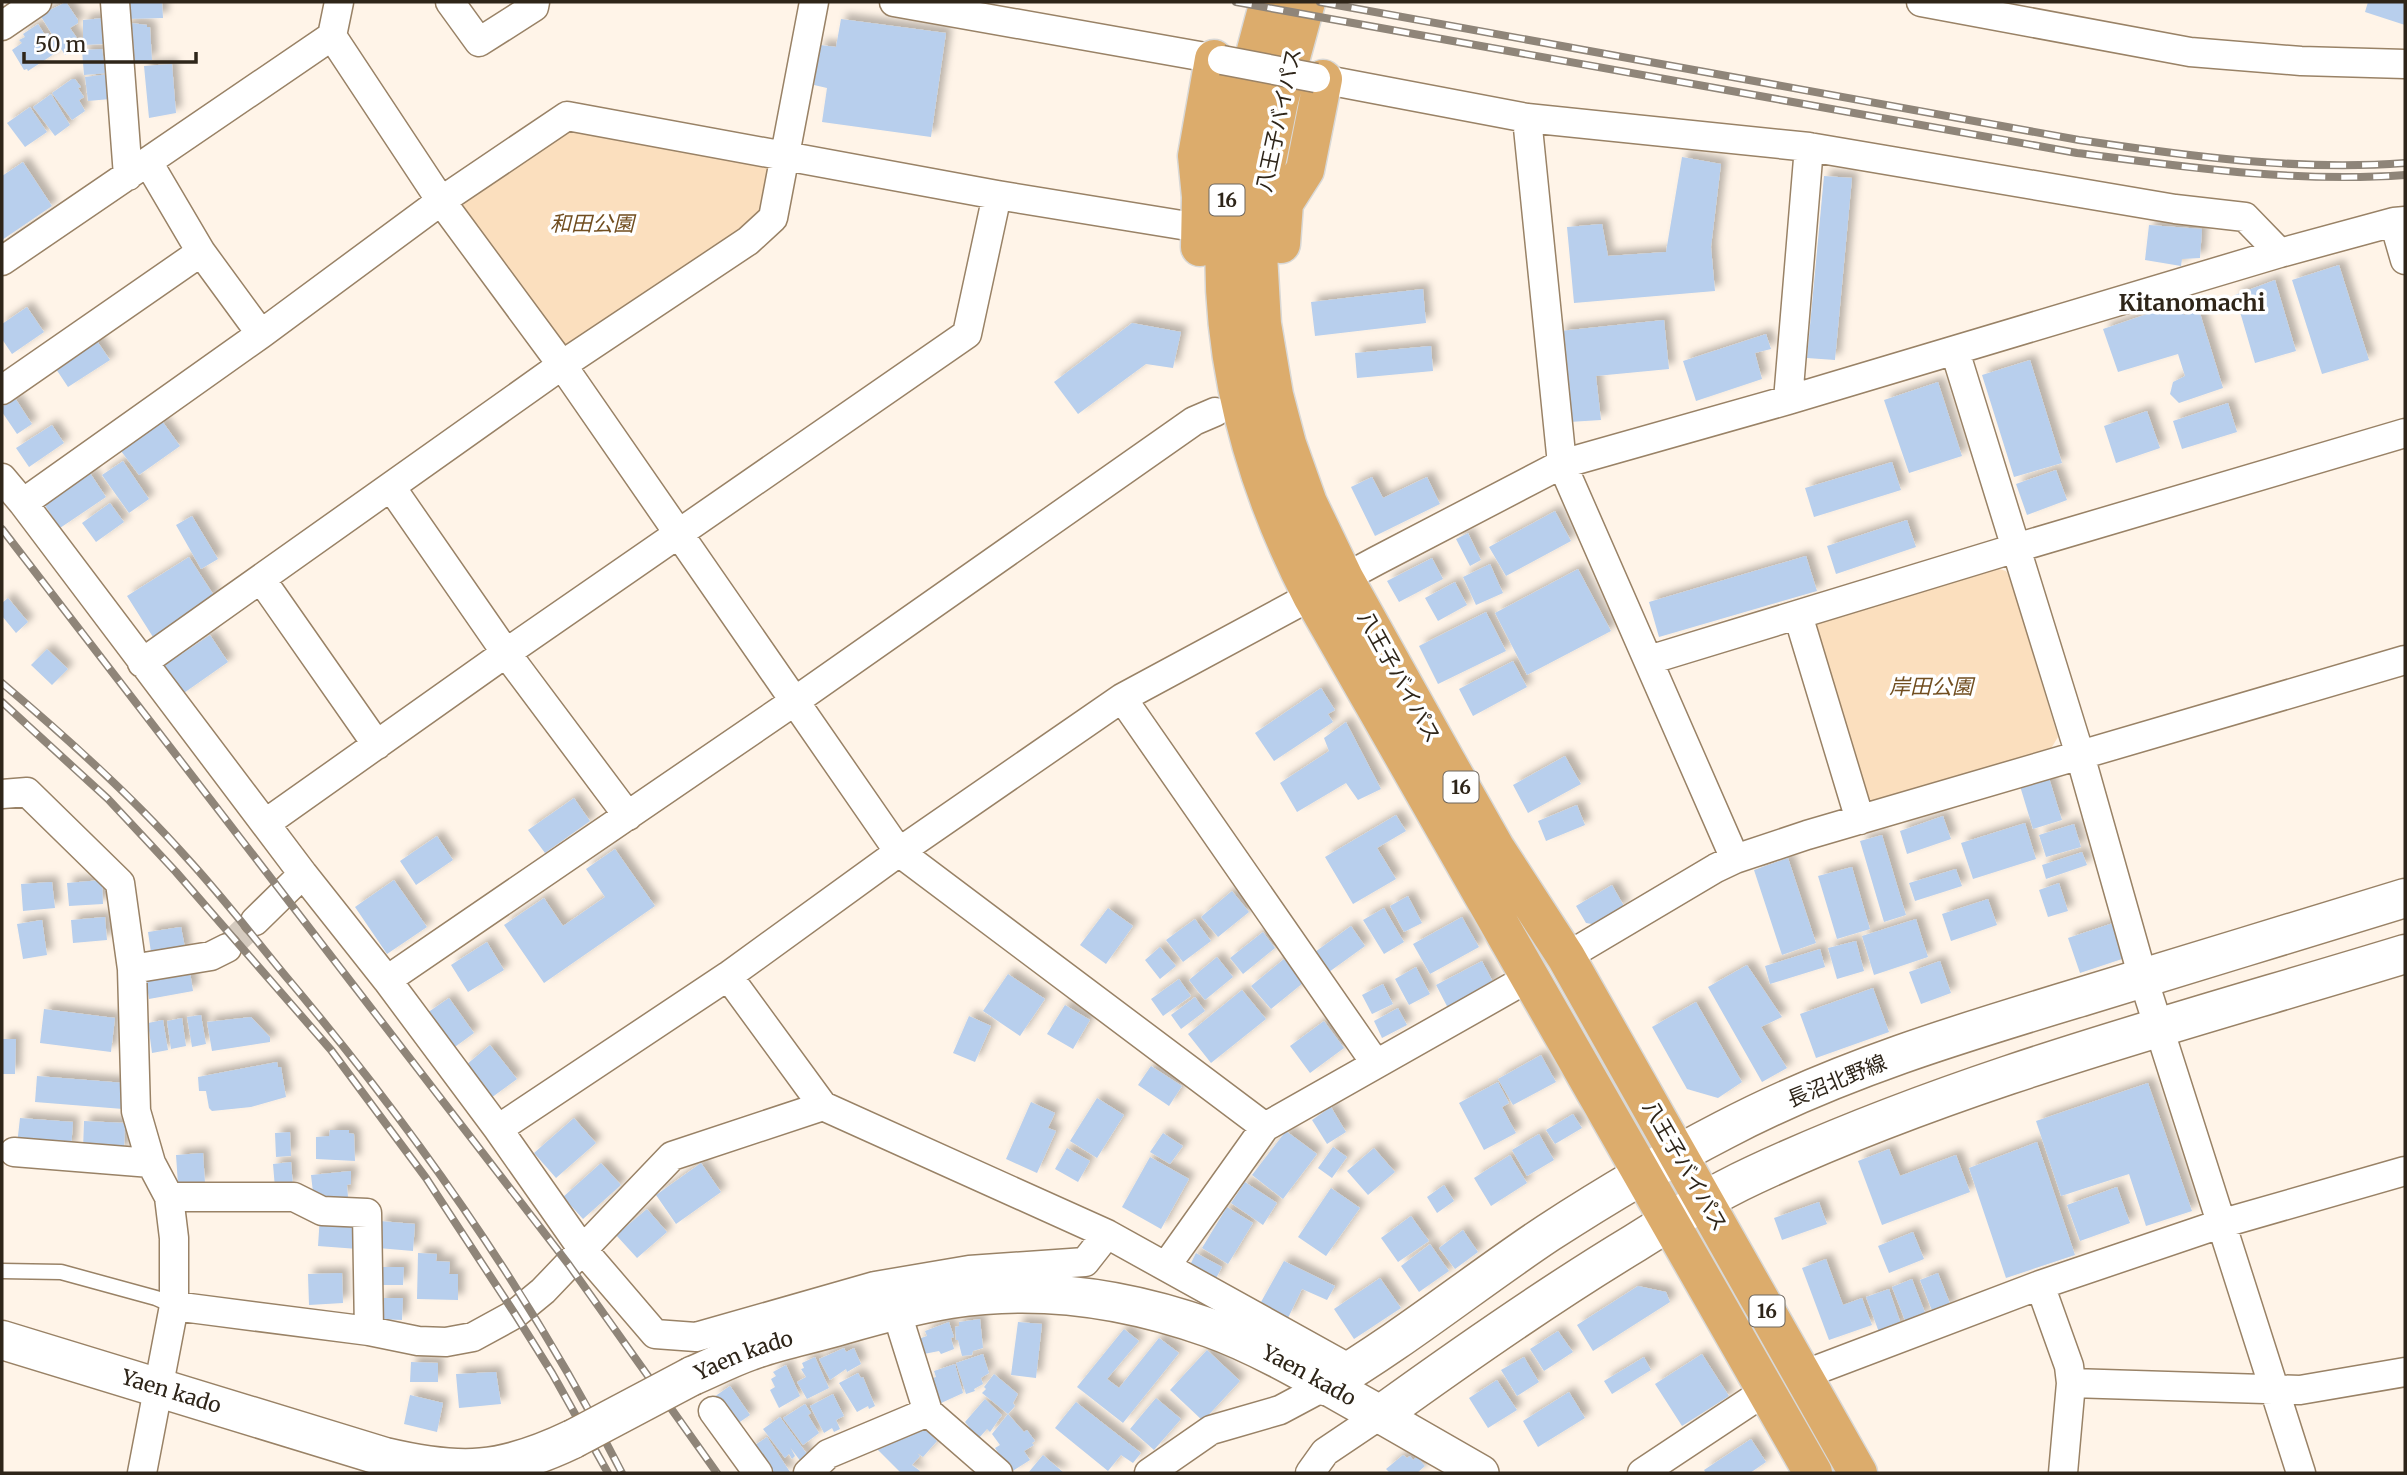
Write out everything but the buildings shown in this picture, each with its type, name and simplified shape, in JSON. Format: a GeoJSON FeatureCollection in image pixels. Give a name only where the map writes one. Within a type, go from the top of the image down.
{"type":"FeatureCollection","features":[{"type":"Feature","properties":{"kind":"highway","name":"八王子バイパス"},"geometry":{"type":"LineString","coordinates":[[1269,2],[1244,93],[1231,168],[1224,259],[1228,331],[1239,403],[1254,460],[1283,536],[1328,587],[1566,957],[1858,1473]]}},
{"type":"Feature","properties":{"kind":"highway","name":"八王子バイパス"},"geometry":{"type":"LineString","coordinates":[[1306,2],[1279,101],[1265,170],[1258,254],[1262,324],[1274,395],[1287,444],[1317,525],[1328,587],[1530,977],[1813,1473]]}},
{"type":"Feature","properties":{"kind":"highway"},"geometry":{"type":"LineString","coordinates":[[1218,60],[1197,156],[1201,198],[1199,265],[1204,337],[1215,412],[1232,463],[1284,570],[1328,587],[1346,536],[1329,498],[1307,435],[1294,387],[1285,322],[1281,254],[1284,203],[1305,170],[1320,78]]}},
{"type":"Feature","properties":{"kind":"main road","name":"長沼北野線"},"geometry":{"type":"LineString","coordinates":[[1339,1378],[1548,1233],[1643,1174],[1678,1154],[1806,1092],[1977,1027],[2405,898]]}},
{"type":"Feature","properties":{"kind":"main road"},"geometry":{"type":"LineString","coordinates":[[1380,1415],[1449,1364],[1577,1278],[1670,1221],[1752,1176],[1887,1118],[2015,1072],[2405,954]]}},
{"type":"Feature","properties":{"kind":"main road"},"geometry":{"type":"LineString","coordinates":[[1765,1111],[1759,1130],[1768,1150],[1793,1158]]}},
{"type":"Feature","properties":{"kind":"main road","name":"Yaen kado"},"geometry":{"type":"LineString","coordinates":[[2,1340],[384,1457],[442,1468],[524,1467],[692,1376],[751,1350],[896,1310],[949,1299],[1020,1293],[1100,1298],[1147,1308],[1212,1329],[1339,1378],[1380,1415]]}},
{"type":"Feature","properties":{"kind":"street"},"geometry":{"type":"LineString","coordinates":[[2,26],[37,2]]}},
{"type":"Feature","properties":{"kind":"street"},"geometry":{"type":"LineString","coordinates":[[115,2],[138,169],[261,334]]}},
{"type":"Feature","properties":{"kind":"street"},"geometry":{"type":"LineString","coordinates":[[2,261],[332,36],[339,2]]}},
{"type":"Feature","properties":{"kind":"street"},"geometry":{"type":"LineString","coordinates":[[450,2],[479,42],[534,7],[535,2]]}},
{"type":"Feature","properties":{"kind":"street"},"geometry":{"type":"LineString","coordinates":[[142,663],[562,365],[748,242],[773,218],[814,2]]}},
{"type":"Feature","properties":{"kind":"street"},"geometry":{"type":"LineString","coordinates":[[894,2],[1527,118],[1809,147],[2175,209],[2245,217],[2280,253]]}},
{"type":"Feature","properties":{"kind":"street"},"geometry":{"type":"LineString","coordinates":[[1921,2],[2190,52],[2301,61],[2405,64]]}},
{"type":"Feature","properties":{"kind":"street"},"geometry":{"type":"LineString","coordinates":[[332,36],[441,201],[562,365],[899,852],[1265,1127]]}},
{"type":"Feature","properties":{"kind":"street"},"geometry":{"type":"LineString","coordinates":[[23,503],[261,334],[441,201],[567,116],[997,195],[1200,228]]}},
{"type":"Feature","properties":{"kind":"street"},"geometry":{"type":"LineString","coordinates":[[1527,118],[1562,464],[1735,859]]}},
{"type":"Feature","properties":{"kind":"street"},"geometry":{"type":"LineString","coordinates":[[1788,400],[1809,147]]}},
{"type":"Feature","properties":{"kind":"street"},"geometry":{"type":"LineString","coordinates":[[266,823],[506,653],[967,334],[997,195]]}},
{"type":"Feature","properties":{"kind":"street"},"geometry":{"type":"LineString","coordinates":[[498,1129],[728,976],[899,852],[1122,698],[1562,464],[1955,351],[2280,253],[2400,221],[2405,260]]}},
{"type":"Feature","properties":{"kind":"street"},"geometry":{"type":"LineString","coordinates":[[2,390],[201,252]]}},
{"type":"Feature","properties":{"kind":"street"},"geometry":{"type":"LineString","coordinates":[[1955,351],[2080,755],[2143,978],[2301,1473]]}},
{"type":"Feature","properties":{"kind":"street"},"geometry":{"type":"LineString","coordinates":[[387,980],[795,701],[1194,421],[1215,412]]}},
{"type":"Feature","properties":{"kind":"street"},"geometry":{"type":"LineString","coordinates":[[1649,660],[2405,433]]}},
{"type":"Feature","properties":{"kind":"street"},"geometry":{"type":"LineString","coordinates":[[2,478],[303,874],[387,980],[498,1129],[583,1250],[655,1334],[696,1337],[875,1286],[969,1270],[1085,1262],[1107,1234]]}},
{"type":"Feature","properties":{"kind":"street"},"geometry":{"type":"LineString","coordinates":[[391,487],[506,653],[628,816]]}},
{"type":"Feature","properties":{"kind":"street"},"geometry":{"type":"LineString","coordinates":[[261,579],[377,745]]}},
{"type":"Feature","properties":{"kind":"street"},"geometry":{"type":"LineString","coordinates":[[1798,615],[1860,820]]}},
{"type":"Feature","properties":{"kind":"street"},"geometry":{"type":"LineString","coordinates":[[1566,957],[1735,859],[2405,660]]}},
{"type":"Feature","properties":{"kind":"street"},"geometry":{"type":"LineString","coordinates":[[1122,698],[1376,1064]]}},
{"type":"Feature","properties":{"kind":"street"},"geometry":{"type":"LineString","coordinates":[[2,794],[27,792],[120,883],[132,969],[136,1111],[151,1163],[169,1197],[174,1238],[174,1306],[142,1473]]}},
{"type":"Feature","properties":{"kind":"street"},"geometry":{"type":"LineString","coordinates":[[255,920],[303,874]]}},
{"type":"Feature","properties":{"kind":"street"},"geometry":{"type":"LineString","coordinates":[[132,969],[212,956],[227,948]]}},
{"type":"Feature","properties":{"kind":"street"},"geometry":{"type":"LineString","coordinates":[[728,976],[823,1106],[1107,1234],[1166,1266],[1339,1378],[1280,1410],[1211,1430],[1149,1473]]}},
{"type":"Feature","properties":{"kind":"street"},"geometry":{"type":"LineString","coordinates":[[1166,1266],[1265,1127],[1530,977]]}},
{"type":"Feature","properties":{"kind":"street"},"geometry":{"type":"LineString","coordinates":[[174,1306],[369,1331],[418,1341],[446,1342],[473,1336],[515,1314],[543,1291],[672,1156],[823,1106]]}},
{"type":"Feature","properties":{"kind":"street"},"geometry":{"type":"LineString","coordinates":[[15,1152],[151,1163]]}},
{"type":"Feature","properties":{"kind":"street"},"geometry":{"type":"LineString","coordinates":[[1802,1375],[2039,1285],[2220,1224],[2405,1171]]}},
{"type":"Feature","properties":{"kind":"street"},"geometry":{"type":"LineString","coordinates":[[169,1197],[294,1197],[322,1211],[367,1213],[369,1331]]}},
{"type":"Feature","properties":{"kind":"street"},"geometry":{"type":"LineString","coordinates":[[2039,1285],[2069,1366],[2071,1383],[2063,1473]]}},
{"type":"Feature","properties":{"kind":"street"},"geometry":{"type":"LineString","coordinates":[[896,1310],[928,1412],[998,1473]]}},
{"type":"Feature","properties":{"kind":"street"},"geometry":{"type":"LineString","coordinates":[[2071,1383],[2300,1390],[2405,1372]]}},
{"type":"Feature","properties":{"kind":"street"},"geometry":{"type":"LineString","coordinates":[[1642,1473],[1767,1390]]}},
{"type":"Feature","properties":{"kind":"street"},"geometry":{"type":"LineString","coordinates":[[713,1411],[758,1473]]}},
{"type":"Feature","properties":{"kind":"street"},"geometry":{"type":"LineString","coordinates":[[808,1473],[828,1454],[928,1412]]}},
{"type":"Feature","properties":{"kind":"street"},"geometry":{"type":"LineString","coordinates":[[1310,1473],[1325,1452],[1380,1415]]}},
{"type":"Feature","properties":{"kind":"street","name":"Yaen kado"},"geometry":{"type":"LineString","coordinates":[[1380,1415],[1481,1473]]}},
{"type":"Feature","properties":{"kind":"lane"},"geometry":{"type":"LineString","coordinates":[[2,1271],[61,1272],[156,1298],[174,1306]]}},
{"type":"Feature","properties":{"kind":"green space","name":"和田公園"},"geometry":{"type":"Polygon","coordinates":[[[566,125],[767,160],[778,177],[747,239],[560,349],[463,209],[464,202],[566,125]]]}},
{"type":"Feature","properties":{"kind":"green space","name":"岸田公園"},"geometry":{"type":"Polygon","coordinates":[[[1996,568],[2006,571],[2010,578],[2058,737],[2047,755],[1868,807],[1814,621],[1996,568]]]}},
{"type":"Feature","properties":{"kind":"tunnel"},"geometry":{"type":"LineString","coordinates":[[227,948],[255,921]]}},
{"type":"Feature","properties":{"kind":"railway"},"geometry":{"type":"LineString","coordinates":[[1236,2],[2077,153],[2282,175],[2405,175]]}},
{"type":"Feature","properties":{"kind":"railway"},"geometry":{"type":"LineString","coordinates":[[1320,2],[2079,140],[2201,156],[2282,163],[2405,163]]}},
{"type":"Feature","properties":{"kind":"railway"},"geometry":{"type":"LineString","coordinates":[[2,529],[569,1265],[717,1473]]}},
{"type":"Feature","properties":{"kind":"railway"},"geometry":{"type":"LineString","coordinates":[[2,683],[97,767],[165,834],[225,902],[382,1095],[511,1279],[587,1407],[622,1473]]}},
{"type":"Feature","properties":{"kind":"railway"},"geometry":{"type":"LineString","coordinates":[[2,702],[108,799],[176,872],[331,1050],[426,1178],[552,1373],[608,1473]]}},
{"type":"Feature","properties":{"kind":"district","name":"Kitanomachi"},"geometry":{"type":"Point","coordinates":[2192,303]}}]}
